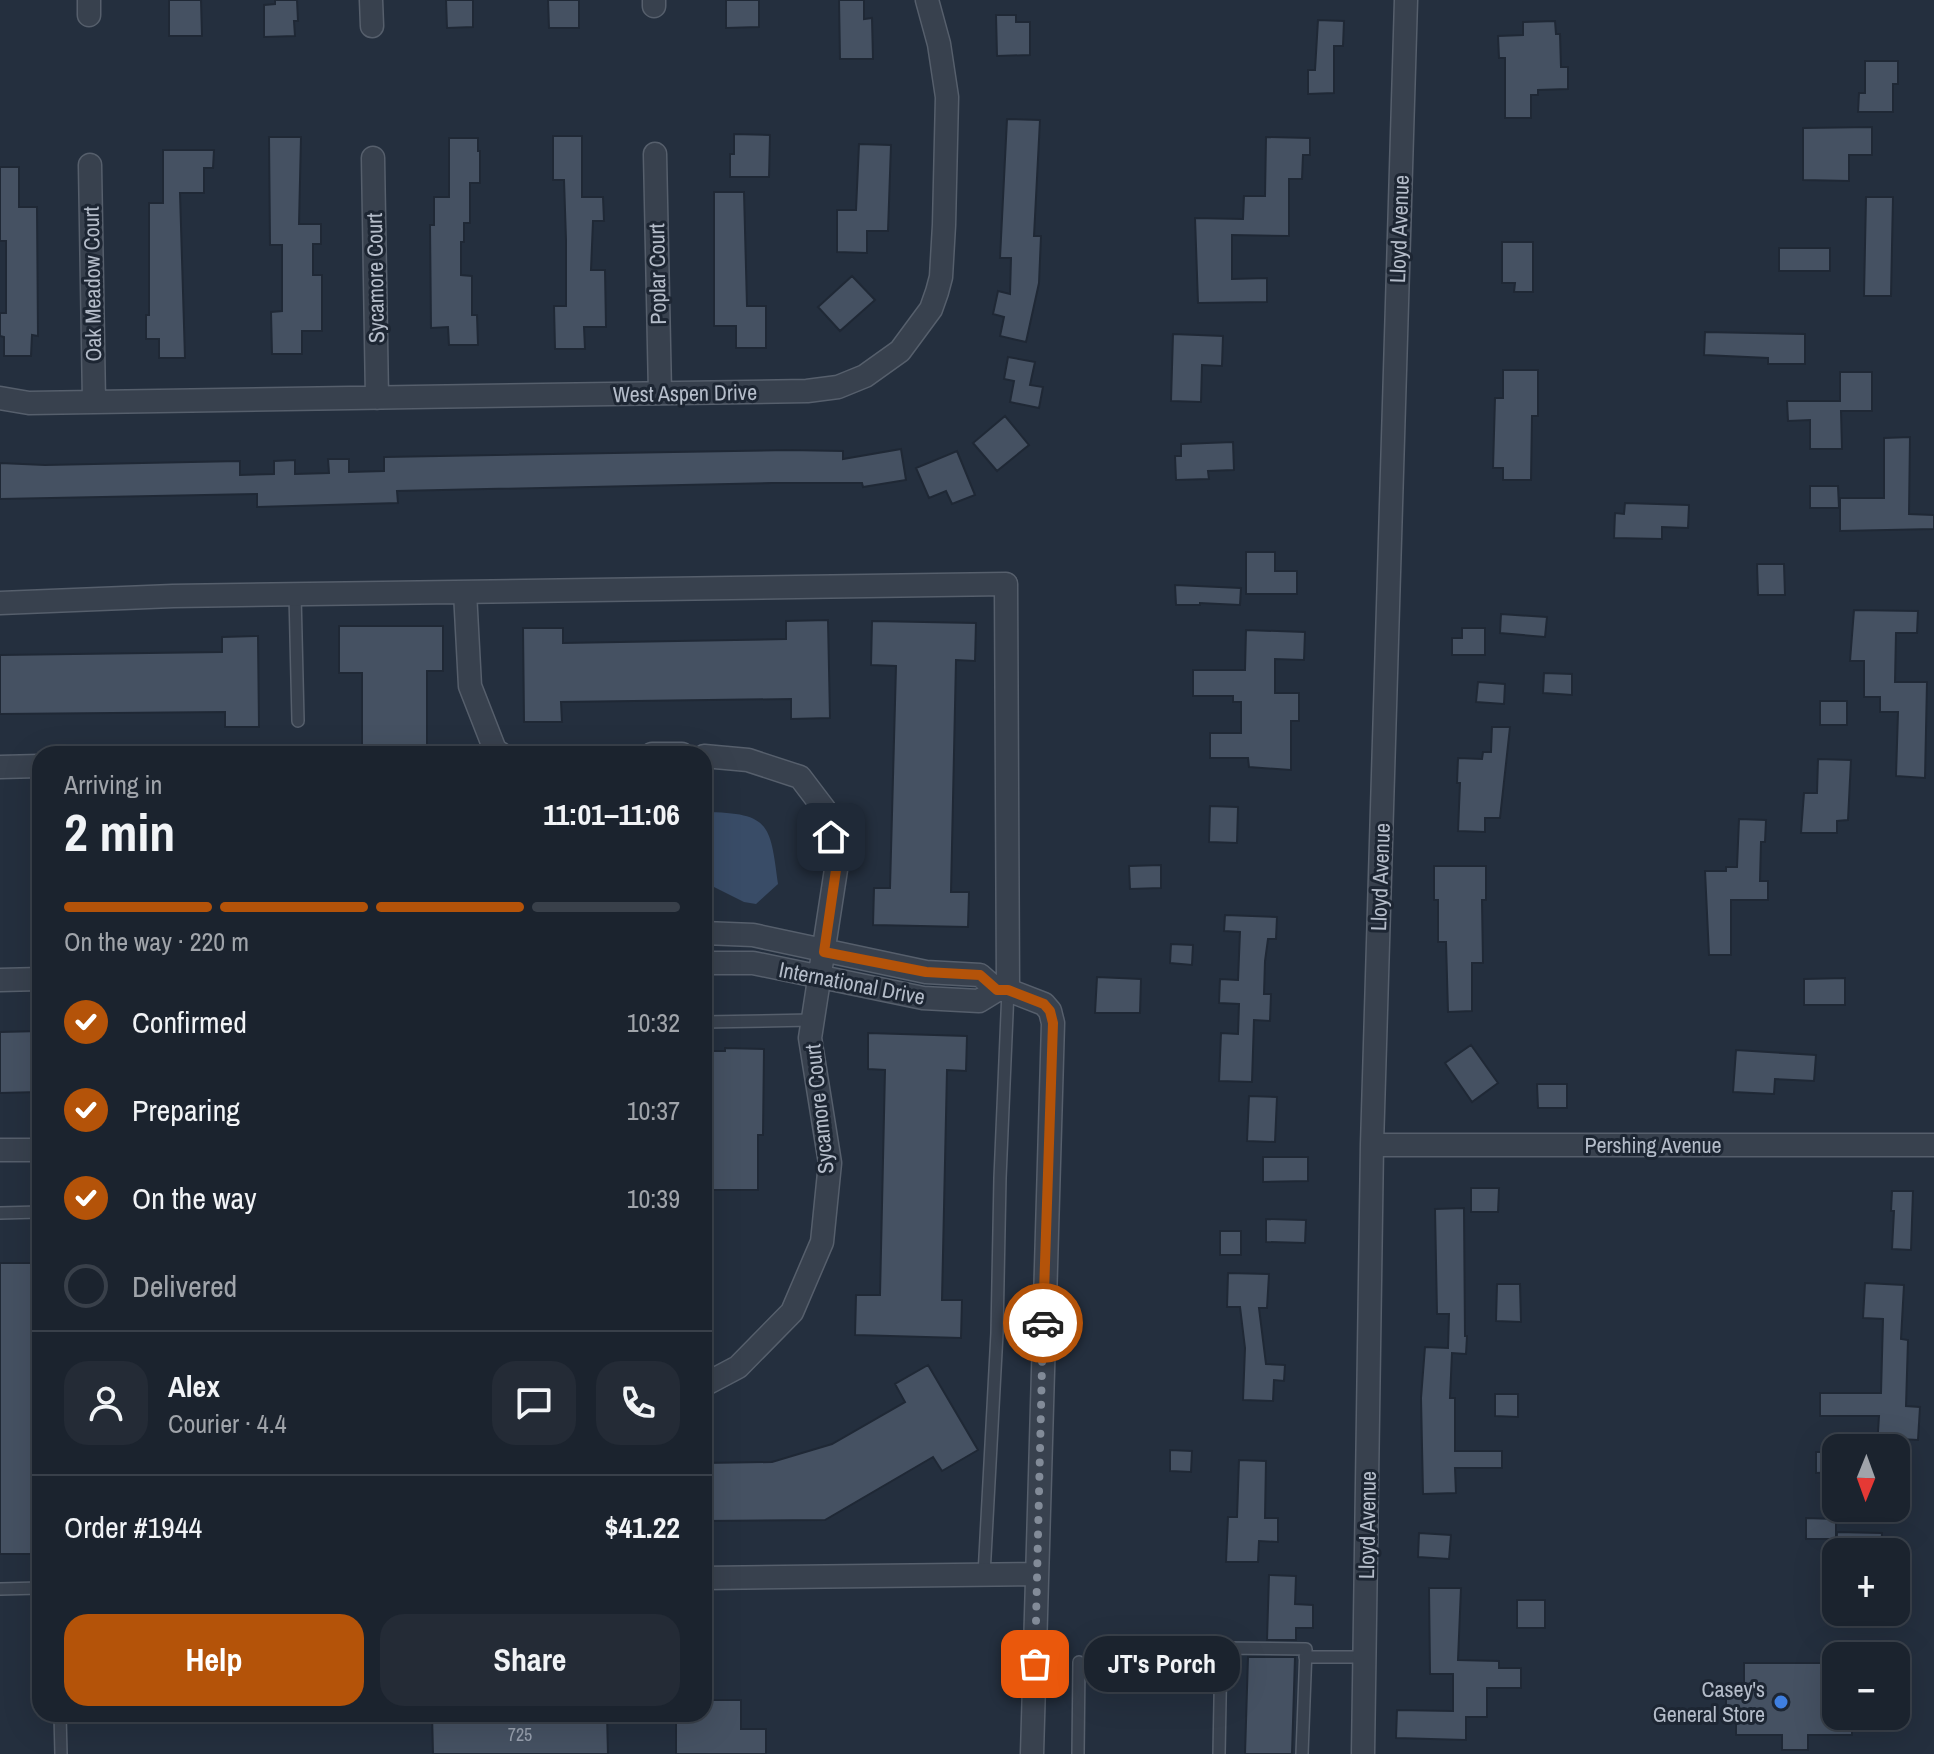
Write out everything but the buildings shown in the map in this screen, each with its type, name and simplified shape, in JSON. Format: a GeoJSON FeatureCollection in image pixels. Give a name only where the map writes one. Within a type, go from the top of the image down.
{"type":"FeatureCollection","features":[{"type":"Feature","properties":{"kind":"street"},"geometry":{"type":"LineString","coordinates":[[371,0],[372,26]]}},
{"type":"Feature","properties":{"kind":"street","name":"West Aspen Drive"},"geometry":{"type":"LineString","coordinates":[[0,398],[29,403],[807,391],[838,387],[865,376],[900,351],[931,309],[941,277],[947,126],[944,68],[927,0]]}},
{"type":"Feature","properties":{"kind":"street","name":"Lloyd Avenue"},"geometry":{"type":"LineString","coordinates":[[1363,1754],[1372,1145],[1406,0]]}},
{"type":"Feature","properties":{"kind":"street","name":"Poplar Court"},"geometry":{"type":"LineString","coordinates":[[655,154],[660,393]]}},
{"type":"Feature","properties":{"kind":"street","name":"Sycamore Court"},"geometry":{"type":"LineString","coordinates":[[373,158],[377,398]]}},
{"type":"Feature","properties":{"kind":"street","name":"Oak Meadow Court"},"geometry":{"type":"LineString","coordinates":[[90,165],[94,402]]}},
{"type":"Feature","properties":{"kind":"street"},"geometry":{"type":"LineString","coordinates":[[0,603],[295,594],[1006,584],[1002,990]]}},
{"type":"Feature","properties":{"kind":"street"},"geometry":{"type":"LineString","coordinates":[[465,592],[470,686],[493,746]]}},
{"type":"Feature","properties":{"kind":"street"},"geometry":{"type":"LineString","coordinates":[[712,757],[748,760],[800,777],[825,810],[837,863],[821,977]]}},
{"type":"Feature","properties":{"kind":"street"},"geometry":{"type":"LineString","coordinates":[[0,767],[32,766]]}},
{"type":"Feature","properties":{"kind":"street","name":"International Drive"},"geometry":{"type":"LineString","coordinates":[[712,933],[753,935],[926,972],[980,975],[1002,990],[1044,1004],[1050,1011],[1053,1023],[1032,1754]]}},
{"type":"Feature","properties":{"kind":"street","name":"International Drive"},"geometry":{"type":"LineString","coordinates":[[712,963],[753,963],[923,998],[979,1001],[1002,990]]}},
{"type":"Feature","properties":{"kind":"street","name":"Sycamore Court"},"geometry":{"type":"LineString","coordinates":[[712,1381],[738,1367],[792,1312],[822,1242],[830,1163],[810,1038],[821,977]]}},
{"type":"Feature","properties":{"kind":"street"},"geometry":{"type":"LineString","coordinates":[[0,980],[32,979]]}},
{"type":"Feature","properties":{"kind":"street","name":"Pershing Avenue"},"geometry":{"type":"LineString","coordinates":[[1372,1145],[1934,1145]]}},
{"type":"Feature","properties":{"kind":"street"},"geometry":{"type":"LineString","coordinates":[[0,1150],[32,1150]]}},
{"type":"Feature","properties":{"kind":"street"},"geometry":{"type":"LineString","coordinates":[[712,1578],[1037,1574]]}},
{"type":"Feature","properties":{"kind":"lane"},"geometry":{"type":"LineString","coordinates":[[295,594],[298,721]]}},
{"type":"Feature","properties":{"kind":"lane"},"geometry":{"type":"LineString","coordinates":[[984,1575],[997,1333],[1002,990]]}},
{"type":"Feature","properties":{"kind":"lane"},"geometry":{"type":"LineString","coordinates":[[712,1022],[812,1020]]}},
{"type":"Feature","properties":{"kind":"lane"},"geometry":{"type":"LineString","coordinates":[[0,1213],[32,1212]]}},
{"type":"Feature","properties":{"kind":"lane"},"geometry":{"type":"LineString","coordinates":[[0,1589],[32,1588]]}},
{"type":"Feature","properties":{"kind":"lane"},"geometry":{"type":"LineString","coordinates":[[1219,1754],[1221,1648],[1306,1649],[1302,1754]]}},
{"type":"Feature","properties":{"kind":"lane"},"geometry":{"type":"LineString","coordinates":[[1305,1657],[1365,1657]]}},
{"type":"Feature","properties":{"kind":"lane"},"geometry":{"type":"LineString","coordinates":[[1078,1754],[1079,1662]]}},
{"type":"Feature","properties":{"kind":"lane"},"geometry":{"type":"LineString","coordinates":[[60,1722],[61,1754]]}},
{"type":"Feature","properties":{"kind":"water"},"geometry":{"type":"Polygon","coordinates":[[[712,812],[754,819],[768,835],[778,884],[756,904],[744,902],[712,886],[712,812]]]}},
{"type":"Feature","properties":{"kind":"way so far"},"geometry":{"type":"LineString","coordinates":[[1035,1664],[1043,1323]]}},
{"type":"Feature","properties":{"kind":"place","name":"JT's Porch"},"geometry":{"type":"Point","coordinates":[1035,1664]}},
{"type":"Feature","properties":{"kind":"place","name":"Casey's General Store"},"geometry":{"type":"Point","coordinates":[1781,1702]}},
{"type":"Feature","properties":{"kind":"route"},"geometry":{"type":"LineString","coordinates":[[831,837],[837,863],[824,952],[926,972],[980,975],[997,990],[1008,990],[1044,1004],[1050,1011],[1053,1023],[1043,1323]]}}]}
